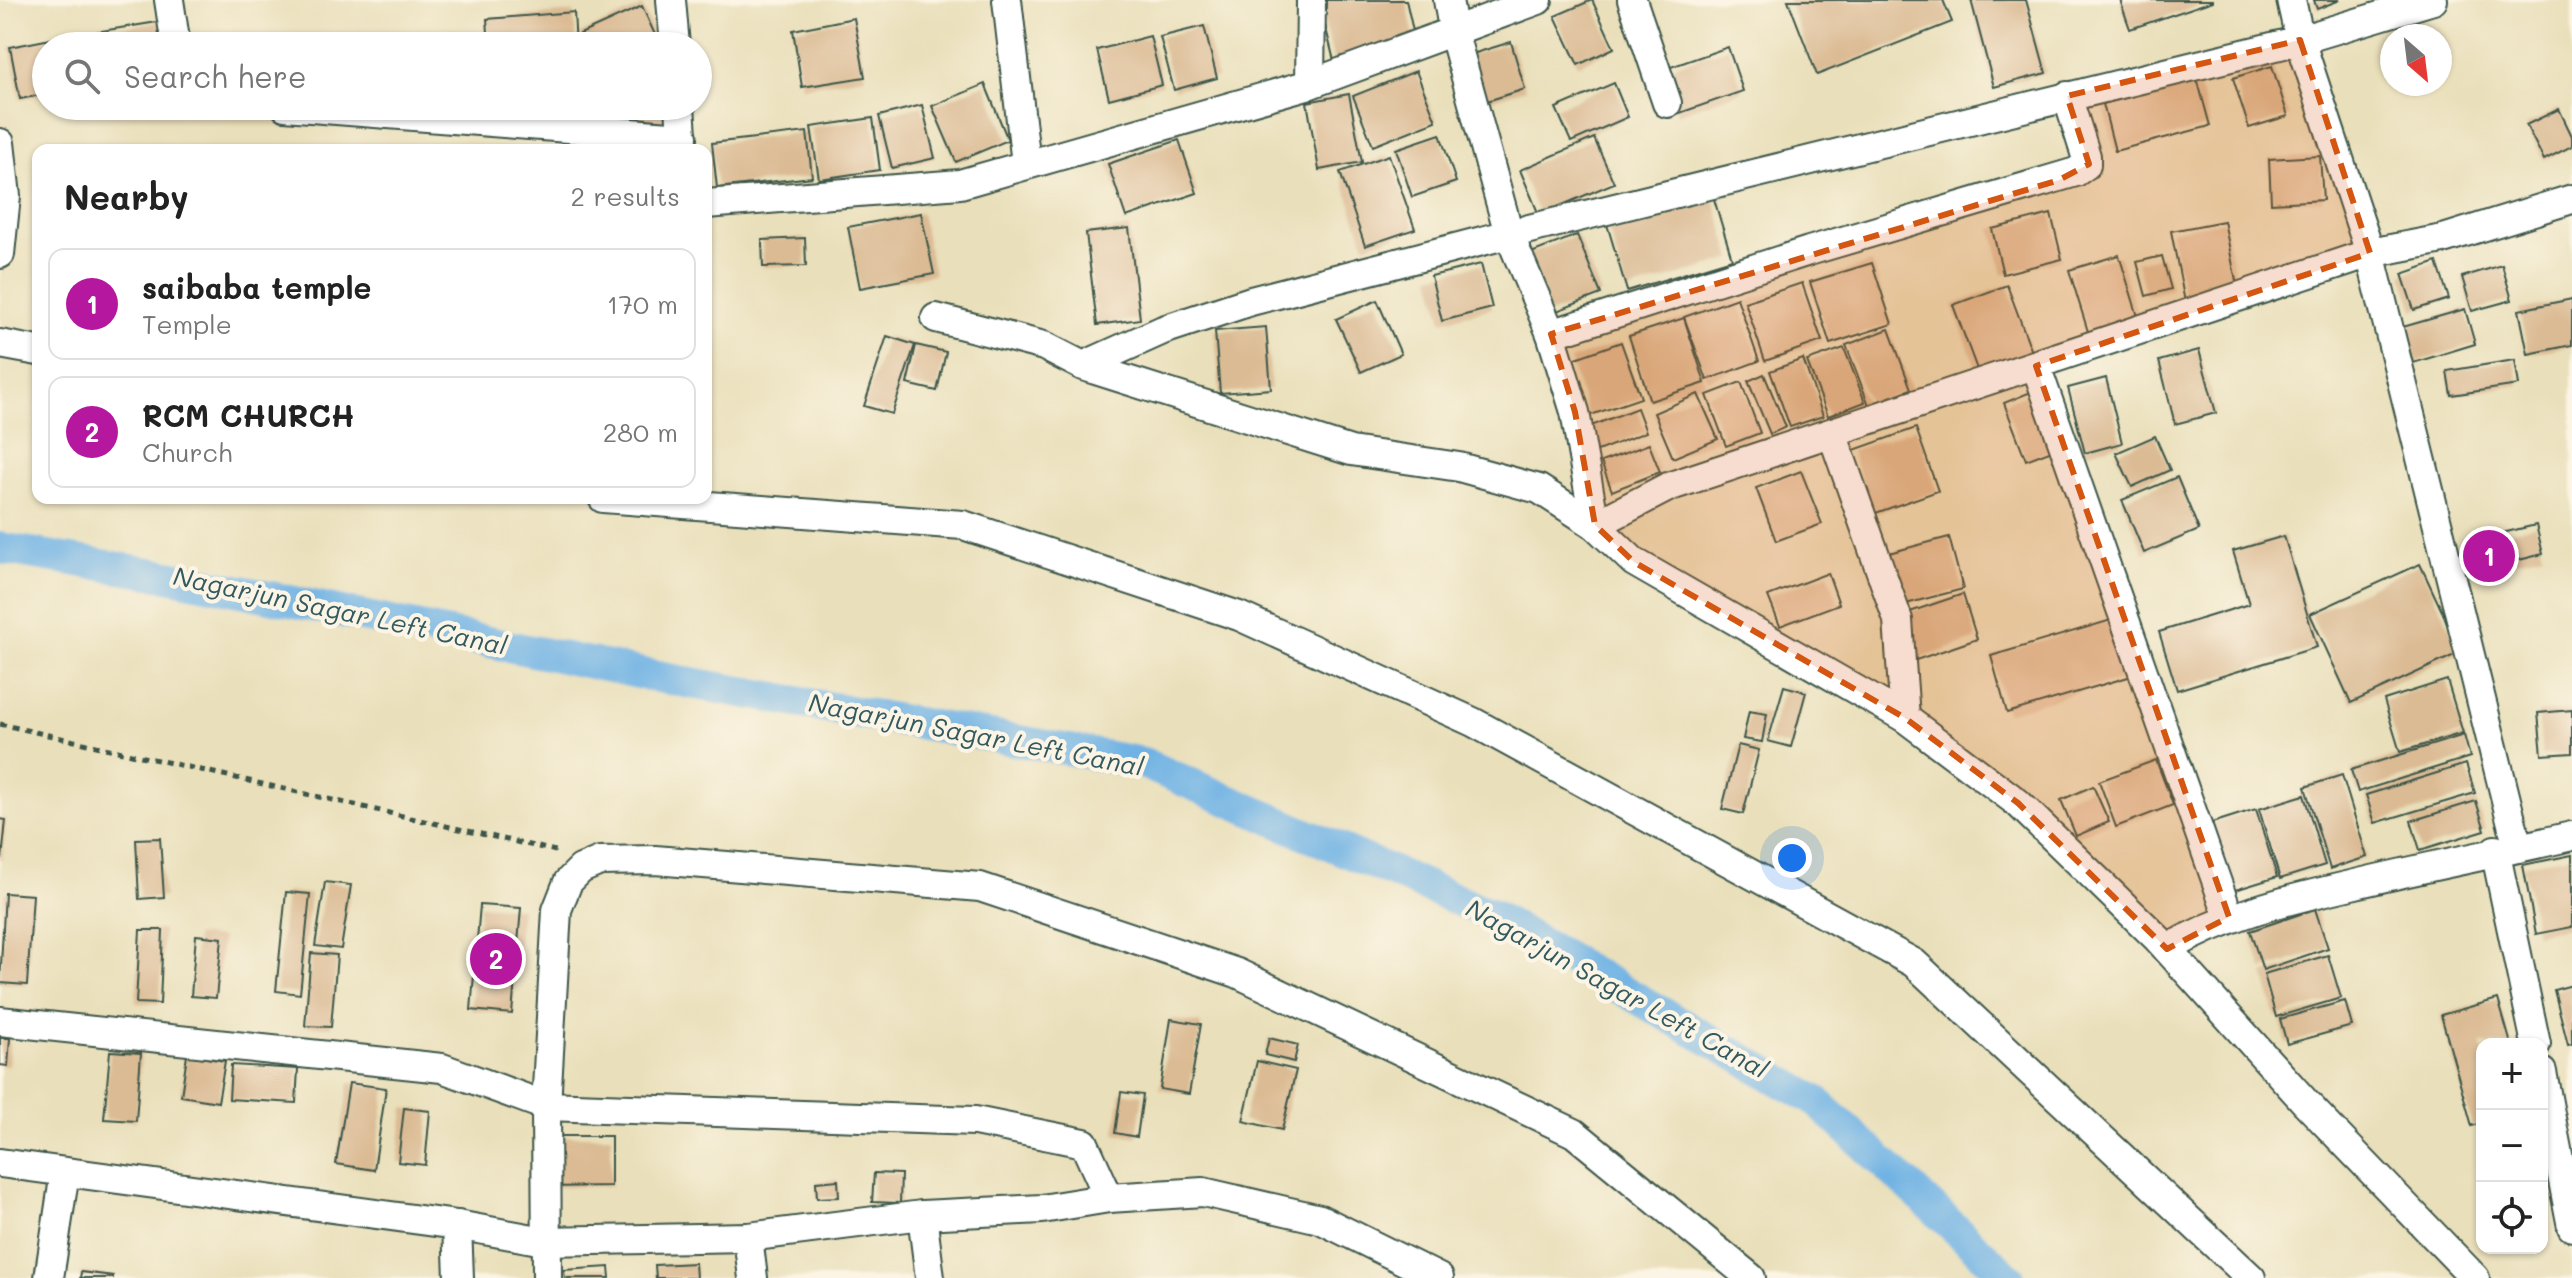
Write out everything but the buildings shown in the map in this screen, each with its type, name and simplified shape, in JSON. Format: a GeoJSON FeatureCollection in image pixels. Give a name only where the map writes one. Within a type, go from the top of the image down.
{"type":"FeatureCollection","features":[{"type":"Feature","properties":{"kind":"street"},"geometry":{"type":"LineString","coordinates":[[169,0],[174,32]]}},
{"type":"Feature","properties":{"kind":"street"},"geometry":{"type":"LineString","coordinates":[[671,0],[674,32]]}},
{"type":"Feature","properties":{"kind":"street"},"geometry":{"type":"LineString","coordinates":[[1007,0],[1026,164]]}},
{"type":"Feature","properties":{"kind":"street"},"geometry":{"type":"LineString","coordinates":[[1310,84],[1311,0]]}},
{"type":"Feature","properties":{"kind":"street"},"geometry":{"type":"LineString","coordinates":[[1448,0],[1454,34],[1509,234],[1551,334],[1575,412],[1595,525]]}},
{"type":"Feature","properties":{"kind":"street"},"geometry":{"type":"LineString","coordinates":[[712,204],[960,184],[1310,84],[1454,34],[1538,0]]}},
{"type":"Feature","properties":{"kind":"street"},"geometry":{"type":"LineString","coordinates":[[1632,0],[1667,103]]}},
{"type":"Feature","properties":{"kind":"street"},"geometry":{"type":"LineString","coordinates":[[2291,0],[2300,40],[2370,253],[2507,849],[2535,1038]]}},
{"type":"Feature","properties":{"kind":"street"},"geometry":{"type":"LineString","coordinates":[[1083,366],[1163,330],[1251,301],[1509,234],[2300,40],[2433,0]]}},
{"type":"Feature","properties":{"kind":"street"},"geometry":{"type":"LineString","coordinates":[[1551,334],[1809,251],[2076,172],[2086,165],[2086,156],[2067,96]]}},
{"type":"Feature","properties":{"kind":"street"},"geometry":{"type":"LineString","coordinates":[[432,120],[683,144],[681,120]]}},
{"type":"Feature","properties":{"kind":"street"},"geometry":{"type":"LineString","coordinates":[[0,143],[6,196],[0,254]]}},
{"type":"Feature","properties":{"kind":"street"},"geometry":{"type":"LineString","coordinates":[[1595,525],[1668,487],[2370,253],[2443,239],[2572,199]]}},
{"type":"Feature","properties":{"kind":"street"},"geometry":{"type":"LineString","coordinates":[[936,318],[1044,346],[1083,366],[1351,451],[1459,467],[1539,489],[1595,525],[1634,562],[1905,718],[2018,803],[2167,949],[2306,1103],[2475,1278]]}},
{"type":"Feature","properties":{"kind":"street"},"geometry":{"type":"LineString","coordinates":[[0,344],[32,350]]}},
{"type":"Feature","properties":{"kind":"street"},"geometry":{"type":"LineString","coordinates":[[2036,366],[2229,917]]}},
{"type":"Feature","properties":{"kind":"street"},"geometry":{"type":"LineString","coordinates":[[1832,433],[1898,620],[1905,718]]}},
{"type":"Feature","properties":{"kind":"street"},"geometry":{"type":"LineString","coordinates":[[683,504],[963,525],[1239,616],[1473,722],[1914,963],[2251,1278]]}},
{"type":"Feature","properties":{"kind":"street"},"geometry":{"type":"LineString","coordinates":[[2167,949],[2229,917],[2572,836]]}},
{"type":"Feature","properties":{"kind":"street"},"geometry":{"type":"LineString","coordinates":[[547,1278],[544,1241],[546,1106],[557,910],[568,882],[581,869],[600,861],[655,860],[980,887],[1237,973],[1574,1133],[1751,1278]]}},
{"type":"Feature","properties":{"kind":"street"},"geometry":{"type":"LineString","coordinates":[[0,1021],[442,1068],[546,1106],[975,1121],[1084,1143],[1109,1198]]}},
{"type":"Feature","properties":{"kind":"street"},"geometry":{"type":"LineString","coordinates":[[2548,1087],[2563,1125],[2572,1227]]}},
{"type":"Feature","properties":{"kind":"street"},"geometry":{"type":"LineString","coordinates":[[0,1163],[457,1225],[544,1241],[748,1237],[922,1215],[1042,1209],[1109,1198],[1203,1192],[1320,1219],[1439,1278]]}},
{"type":"Feature","properties":{"kind":"street"},"geometry":{"type":"LineString","coordinates":[[49,1278],[65,1172]]}},
{"type":"Feature","properties":{"kind":"street"},"geometry":{"type":"LineString","coordinates":[[922,1215],[930,1278]]}},
{"type":"Feature","properties":{"kind":"street"},"geometry":{"type":"LineString","coordinates":[[457,1225],[459,1278]]}},
{"type":"Feature","properties":{"kind":"street"},"geometry":{"type":"LineString","coordinates":[[748,1237],[753,1278]]}},
{"type":"Feature","properties":{"kind":"path"},"geometry":{"type":"LineString","coordinates":[[0,724],[600,861]]}},
{"type":"Feature","properties":{"kind":"highlighted area"},"geometry":{"type":"Polygon","coordinates":[[[2300,40],[2370,253],[2036,366],[2229,917],[2167,949],[2018,803],[1905,718],[1634,562],[1595,525],[1575,412],[1551,334],[2059,180],[2089,164],[2067,96],[2300,40]]]}},
{"type":"Feature","properties":{"kind":"waterway","name":"Nagarjun Sagar Left Canal"},"geometry":{"type":"LineString","coordinates":[[0,548],[168,576],[663,678],[1143,763],[1494,916],[1816,1101],[2009,1278]]}},
{"type":"Feature","properties":{"kind":"place","name":"saibaba temple"},"geometry":{"type":"Point","coordinates":[2489,556]}},
{"type":"Feature","properties":{"kind":"place","name":"RCM CHURCH"},"geometry":{"type":"Point","coordinates":[496,959]}}]}
